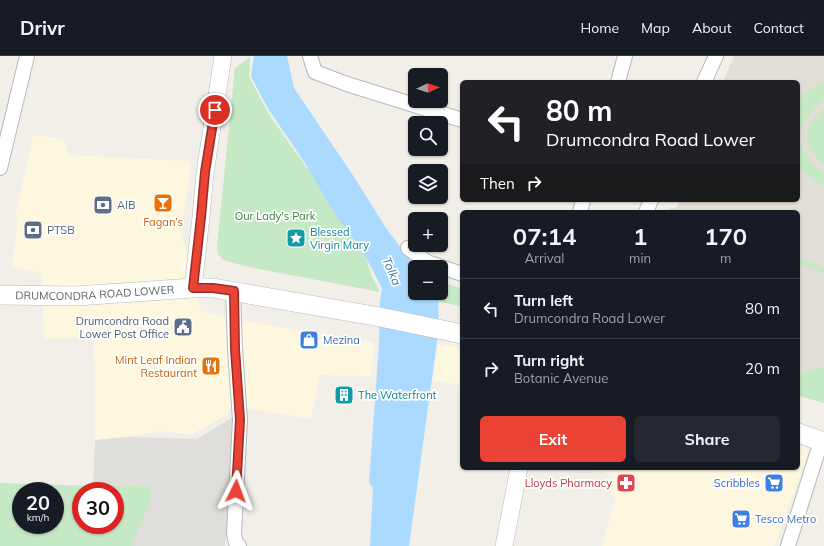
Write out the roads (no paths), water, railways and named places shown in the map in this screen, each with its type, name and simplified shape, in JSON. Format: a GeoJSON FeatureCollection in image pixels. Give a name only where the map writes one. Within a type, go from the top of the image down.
{"type":"FeatureCollection","features":[{"type":"Feature","properties":{"kind":"main road","name":"DRUMCONDRA ROAD LOWER"},"geometry":{"type":"LineString","coordinates":[[0,296],[76,296],[213,288],[380,317],[460,334]]}},
{"type":"Feature","properties":{"kind":"main road"},"geometry":{"type":"LineString","coordinates":[[800,435],[822,441]]}},
{"type":"Feature","properties":{"kind":"street"},"geometry":{"type":"LineString","coordinates":[[0,168],[27,56]]}},
{"type":"Feature","properties":{"kind":"street"},"geometry":{"type":"LineString","coordinates":[[193,288],[205,172],[222,56]]}},
{"type":"Feature","properties":{"kind":"street"},"geometry":{"type":"LineString","coordinates":[[310,56],[315,72],[346,84],[460,119]]}},
{"type":"Feature","properties":{"kind":"street"},"geometry":{"type":"LineString","coordinates":[[619,80],[625,56]]}},
{"type":"Feature","properties":{"kind":"street"},"geometry":{"type":"LineString","coordinates":[[705,80],[716,56]]}},
{"type":"Feature","properties":{"kind":"street"},"geometry":{"type":"LineString","coordinates":[[413,252],[427,262],[460,273]]}},
{"type":"Feature","properties":{"kind":"street"},"geometry":{"type":"LineString","coordinates":[[234,291],[235,349],[240,420],[234,534],[236,544],[239,546]]}},
{"type":"Feature","properties":{"kind":"street"},"geometry":{"type":"LineString","coordinates":[[788,546],[822,441]]}},
{"type":"Feature","properties":{"kind":"street"},"geometry":{"type":"LineString","coordinates":[[504,546],[519,470]]}},
{"type":"Feature","properties":{"kind":"water","name":"Tolka"},"geometry":{"type":"Polygon","coordinates":[[[254,56],[287,56],[294,88],[354,177],[386,228],[410,260],[408,260],[408,300],[438,300],[439,327],[409,546],[370,546],[373,488],[369,483],[382,288],[361,248],[336,216],[305,163],[271,113],[251,76],[254,56]]]}},
{"type":"Feature","properties":{"kind":"place","name":"Fagan’s"},"geometry":{"type":"Point","coordinates":[163,203]}},
{"type":"Feature","properties":{"kind":"place","name":"AIB"},"geometry":{"type":"Point","coordinates":[103,205]}},
{"type":"Feature","properties":{"kind":"place","name":"PTSB"},"geometry":{"type":"Point","coordinates":[33,230]}},
{"type":"Feature","properties":{"kind":"place","name":"Blessed Virgin Mary"},"geometry":{"type":"Point","coordinates":[296,238]}},
{"type":"Feature","properties":{"kind":"place","name":"Drumcondra Road Lower Post Office"},"geometry":{"type":"Point","coordinates":[183,327]}},
{"type":"Feature","properties":{"kind":"place","name":"Mezina"},"geometry":{"type":"Point","coordinates":[309,340]}},
{"type":"Feature","properties":{"kind":"place","name":"Mint Leaf Indian Restaurant"},"geometry":{"type":"Point","coordinates":[211,366]}},
{"type":"Feature","properties":{"kind":"place","name":"The Waterfront"},"geometry":{"type":"Point","coordinates":[344,395]}},
{"type":"Feature","properties":{"kind":"place","name":"Lloyds Pharmacy"},"geometry":{"type":"Point","coordinates":[626,483]}},
{"type":"Feature","properties":{"kind":"place","name":"Scribbles"},"geometry":{"type":"Point","coordinates":[774,483]}},
{"type":"Feature","properties":{"kind":"place","name":"Tesco Metro"},"geometry":{"type":"Point","coordinates":[741,519]}},
{"type":"Feature","properties":{"kind":"park label","name":"Our Lady's Park"},"geometry":{"type":"Point","coordinates":[275,216]}}]}
